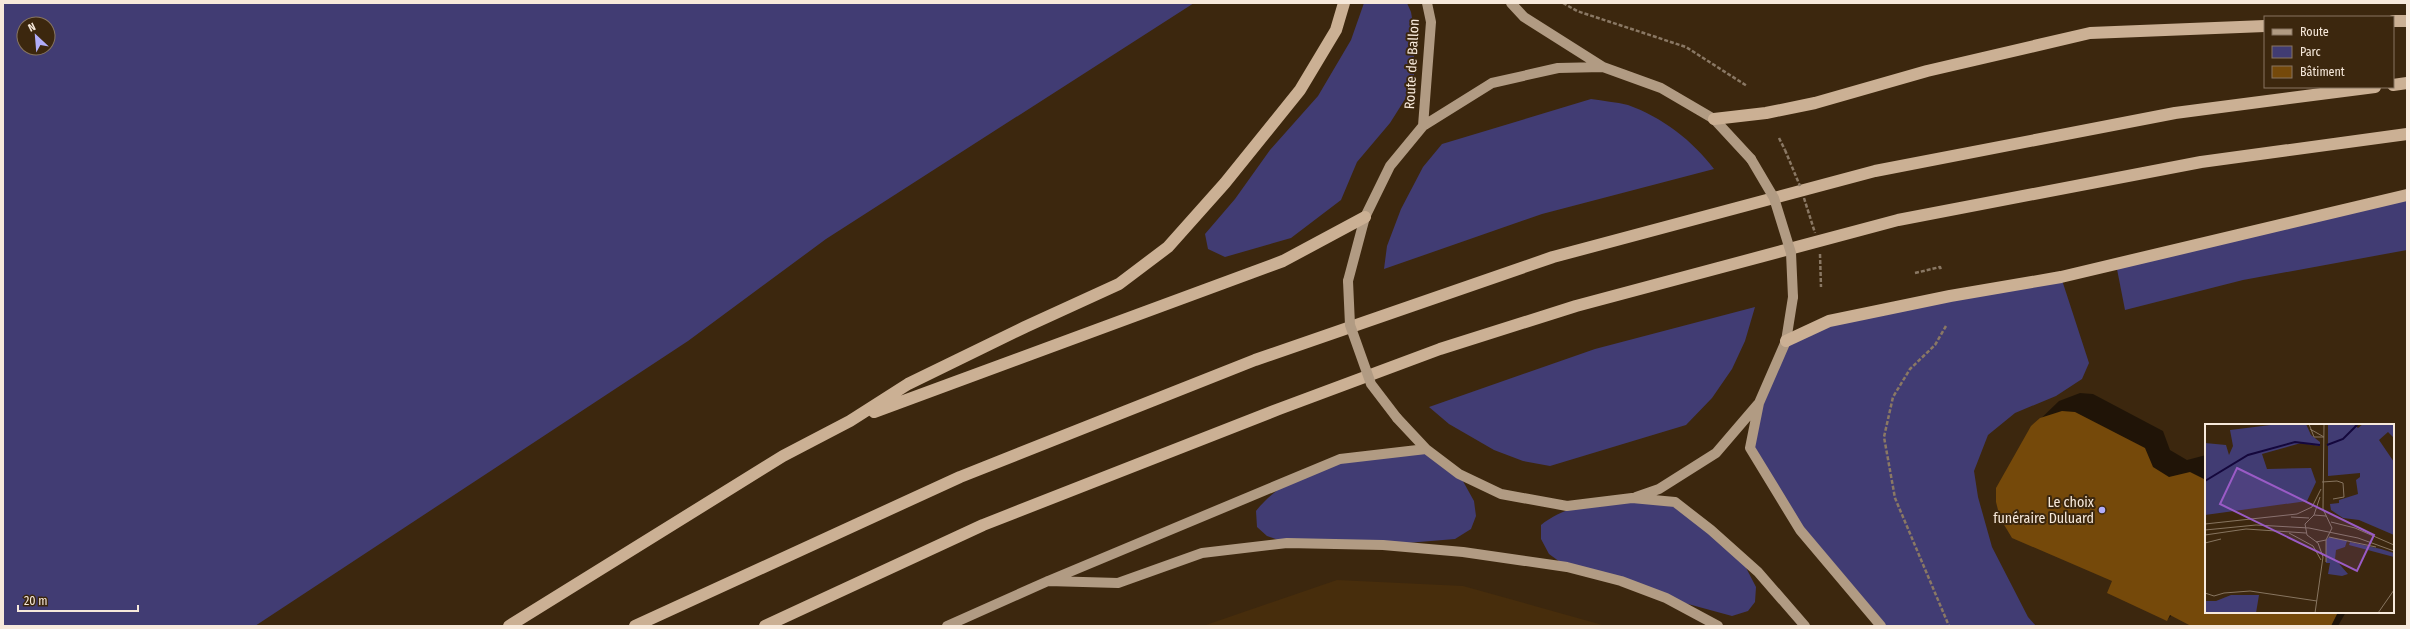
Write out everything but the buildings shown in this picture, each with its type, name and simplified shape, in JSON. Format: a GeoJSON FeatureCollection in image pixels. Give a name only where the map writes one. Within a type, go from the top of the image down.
{"type":"FeatureCollection","features":[{"type":"Feature","properties":{"kind":"highway"},"geometry":{"type":"LineString","coordinates":[[509,626],[783,456],[850,421],[908,384],[1118,284],[1168,247],[1225,183],[1300,90],[1336,30],[1344,3]]}},
{"type":"Feature","properties":{"kind":"highway"},"geometry":{"type":"LineString","coordinates":[[2394,21],[2407,21]]}},
{"type":"Feature","properties":{"kind":"highway"},"geometry":{"type":"LineString","coordinates":[[1714,119],[1766,113],[1815,103],[1927,71],[2090,33],[2264,26]]}},
{"type":"Feature","properties":{"kind":"highway"},"geometry":{"type":"LineString","coordinates":[[2394,85],[2407,83]]}},
{"type":"Feature","properties":{"kind":"highway"},"geometry":{"type":"LineString","coordinates":[[635,626],[968,474],[1255,360],[1553,257],[1875,171],[2175,114],[2368,88]]}},
{"type":"Feature","properties":{"kind":"highway"},"geometry":{"type":"LineString","coordinates":[[765,626],[983,525],[1249,420],[1440,349],[1576,306],[1898,220],[2201,162],[2407,134]]}},
{"type":"Feature","properties":{"kind":"highway"},"geometry":{"type":"LineString","coordinates":[[1786,341],[1829,321],[1950,296],[2061,277],[2407,195]]}},
{"type":"Feature","properties":{"kind":"highway"},"geometry":{"type":"LineString","coordinates":[[850,421],[1283,261],[1365,217]]}},
{"type":"Feature","properties":{"kind":"main road","name":"Route de Ballon"},"geometry":{"type":"LineString","coordinates":[[1423,126],[1430,22],[1427,3]]}},
{"type":"Feature","properties":{"kind":"main road"},"geometry":{"type":"LineString","coordinates":[[1512,3],[1524,17],[1603,66],[1661,88],[1714,119],[1751,159],[1774,198],[1791,253],[1793,297],[1786,341],[1759,403],[1750,448],[1800,530],[1881,626]]}},
{"type":"Feature","properties":{"kind":"main road"},"geometry":{"type":"LineString","coordinates":[[1603,66],[1558,68],[1492,83],[1423,126],[1390,166],[1365,217],[1348,281],[1350,325],[1370,384],[1396,418],[1426,449],[1459,474],[1501,494],[1568,506],[1632,498],[1659,489],[1716,453],[1759,403]]}},
{"type":"Feature","properties":{"kind":"main road"},"geometry":{"type":"LineString","coordinates":[[946,626],[1048,581],[1340,459],[1426,449]]}},
{"type":"Feature","properties":{"kind":"main road"},"geometry":{"type":"LineString","coordinates":[[1632,498],[1675,502],[1712,530],[1758,572],[1805,626]]}},
{"type":"Feature","properties":{"kind":"main road"},"geometry":{"type":"LineString","coordinates":[[1048,581],[1118,583],[1202,553],[1286,543],[1383,545],[1463,552],[1567,568],[1621,581],[1660,596],[1718,626]]}},
{"type":"Feature","properties":{"kind":"path"},"geometry":{"type":"LineString","coordinates":[[1563,3],[1577,11],[1686,46],[1746,86],[1766,113],[1785,150]]}},
{"type":"Feature","properties":{"kind":"path"},"geometry":{"type":"LineString","coordinates":[[1910,274],[1940,267],[1950,296],[1952,316],[1935,345],[1910,369],[1893,398],[1884,437],[1895,498],[1949,626]]}},
{"type":"Feature","properties":{"kind":"path"},"geometry":{"type":"LineString","coordinates":[[1821,289],[1823,293]]}},
{"type":"Feature","properties":{"kind":"shaded area"},"geometry":{"type":"Polygon","coordinates":[[[1337,580],[1463,586],[1606,626],[1203,626],[1337,580]]]}},
{"type":"Feature","properties":{"kind":"green space"},"geometry":{"type":"Polygon","coordinates":[[[3,3],[1194,3],[826,239],[688,341],[255,626],[3,626],[3,3]]]}},
{"type":"Feature","properties":{"kind":"green space"},"geometry":{"type":"Polygon","coordinates":[[[1364,3],[1407,3],[1411,12],[1414,30],[1414,85],[1390,123],[1357,162],[1341,200],[1291,238],[1225,257],[1208,249],[1205,234],[1235,199],[1270,150],[1318,96],[1351,40],[1364,3]]]}},
{"type":"Feature","properties":{"kind":"green space"},"geometry":{"type":"Polygon","coordinates":[[[1591,99],[1628,105],[1653,116],[1665,123],[1687,140],[1714,169],[1542,214],[1384,269],[1387,246],[1401,209],[1423,167],[1442,144],[1591,99]]]}},
{"type":"Feature","properties":{"kind":"green space"},"geometry":{"type":"Polygon","coordinates":[[[2407,195],[2407,250],[2243,280],[2125,310],[2116,264],[2407,195]]]}},
{"type":"Feature","properties":{"kind":"green space"},"geometry":{"type":"Polygon","coordinates":[[[2061,277],[2089,363],[2082,379],[2056,396],[2015,413],[1988,435],[1974,471],[1978,497],[1992,547],[2028,617],[2036,626],[1881,626],[1800,530],[1750,448],[1759,403],[1786,341],[1829,321],[2061,277]]]}},
{"type":"Feature","properties":{"kind":"green space"},"geometry":{"type":"Polygon","coordinates":[[[1755,307],[1745,341],[1732,369],[1712,398],[1686,425],[1550,466],[1523,461],[1494,450],[1449,424],[1429,407],[1595,349],[1755,307]]]}},
{"type":"Feature","properties":{"kind":"green space"},"geometry":{"type":"Polygon","coordinates":[[[1426,449],[1459,474],[1474,501],[1476,516],[1471,529],[1455,539],[1383,545],[1287,543],[1267,536],[1257,527],[1256,511],[1264,502],[1283,486],[1306,472],[1330,462],[1351,457],[1426,449]]]}},
{"type":"Feature","properties":{"kind":"green space"},"geometry":{"type":"Polygon","coordinates":[[[1675,502],[1740,556],[1756,587],[1755,602],[1748,611],[1732,616],[1666,598],[1567,567],[1549,554],[1541,539],[1541,525],[1556,515],[1571,509],[1605,503],[1675,502]]]}},
{"type":"Feature","properties":{"kind":"place","name":"Le choix funéraire Duluard"},"geometry":{"type":"Point","coordinates":[2102,510]}}]}
